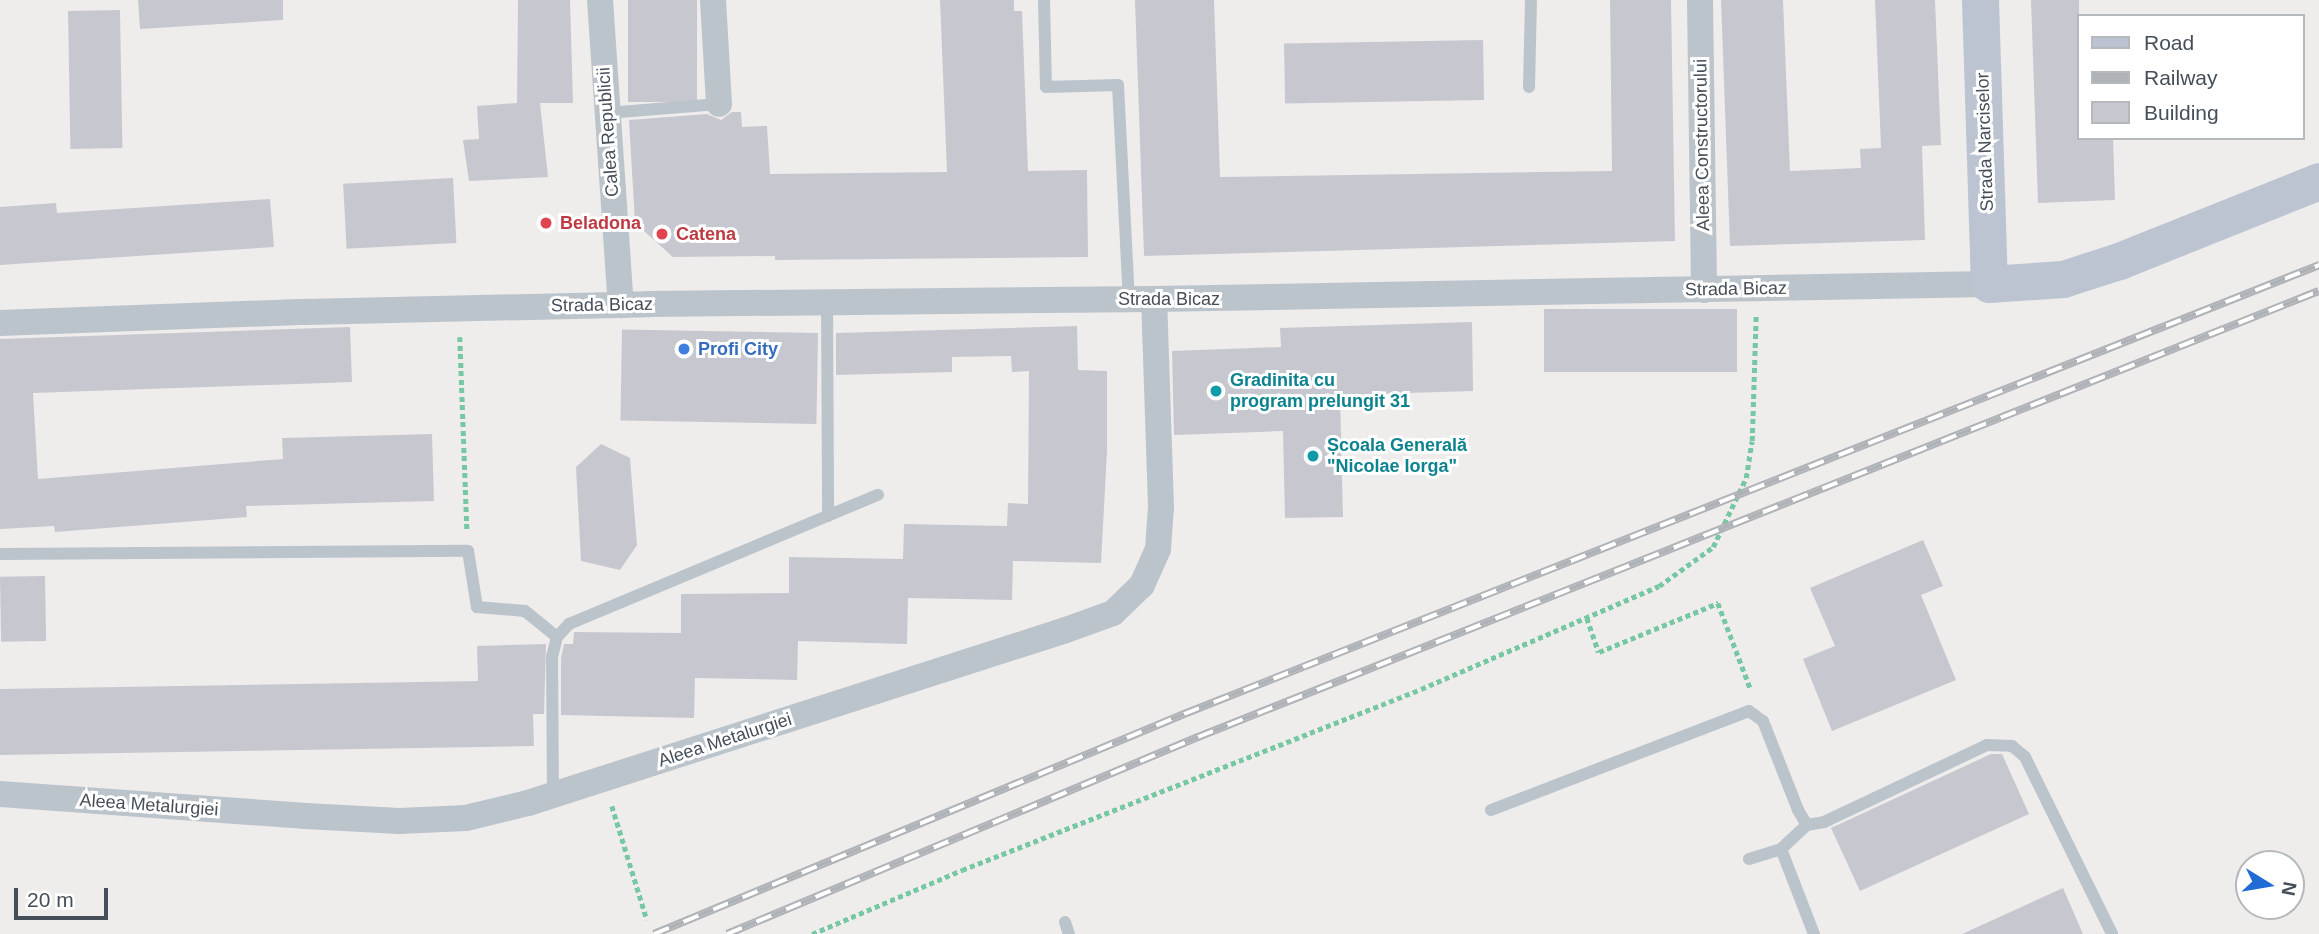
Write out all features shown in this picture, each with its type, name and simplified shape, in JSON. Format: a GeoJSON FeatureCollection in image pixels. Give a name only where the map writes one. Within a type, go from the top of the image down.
{"type":"FeatureCollection","features":[{"type":"Feature","properties":{"kind":"street","name":"Calea Republicii"},"geometry":{"type":"LineString","coordinates":[[600,0],[621,305]]}},
{"type":"Feature","properties":{"kind":"street"},"geometry":{"type":"LineString","coordinates":[[713,0],[719,104]]}},
{"type":"Feature","properties":{"kind":"street","name":"Aleea Constructorului"},"geometry":{"type":"LineString","coordinates":[[1700,0],[1704,290]]}},
{"type":"Feature","properties":{"kind":"street","name":"Strada Narciselor"},"geometry":{"type":"LineString","coordinates":[[1980,0],[1989,284]]}},
{"type":"Feature","properties":{"kind":"street","name":"Strada Bicaz"},"geometry":{"type":"LineString","coordinates":[[0,323],[621,305],[1989,284],[2063,279],[2119,261],[2319,181]]}},
{"type":"Feature","properties":{"kind":"street","name":"Aleea Metalurgiei"},"geometry":{"type":"LineString","coordinates":[[0,793],[399,821],[466,818],[604,779],[1053,635],[1112,612],[1142,585],[1158,549],[1161,507],[1142,299]]}},
{"type":"Feature","properties":{"kind":"lane"},"geometry":{"type":"LineString","coordinates":[[1044,0],[1046,87],[1118,85],[1142,299]]}},
{"type":"Feature","properties":{"kind":"lane"},"geometry":{"type":"LineString","coordinates":[[1529,87],[1531,0]]}},
{"type":"Feature","properties":{"kind":"lane"},"geometry":{"type":"LineString","coordinates":[[606,113],[719,104]]}},
{"type":"Feature","properties":{"kind":"lane"},"geometry":{"type":"LineString","coordinates":[[827,302],[828,516]]}},
{"type":"Feature","properties":{"kind":"lane"},"geometry":{"type":"LineString","coordinates":[[553,795],[552,657],[557,637],[569,624],[878,495]]}},
{"type":"Feature","properties":{"kind":"lane"},"geometry":{"type":"LineString","coordinates":[[0,554],[468,551],[477,607],[525,611],[557,637]]}},
{"type":"Feature","properties":{"kind":"lane"},"geometry":{"type":"LineString","coordinates":[[1491,810],[1749,711],[1763,721],[1798,810],[1807,825]]}},
{"type":"Feature","properties":{"kind":"lane"},"geometry":{"type":"LineString","coordinates":[[1749,859],[1781,849],[1807,825],[1824,822],[1987,745],[2012,746],[2025,757],[2112,934]]}},
{"type":"Feature","properties":{"kind":"lane"},"geometry":{"type":"LineString","coordinates":[[1781,849],[1814,934]]}},
{"type":"Feature","properties":{"kind":"path"},"geometry":{"type":"LineString","coordinates":[[812,934],[1025,845],[1421,689],[1659,586],[1713,547],[1746,478],[1752,441],[1756,289]]}},
{"type":"Feature","properties":{"kind":"path"},"geometry":{"type":"LineString","coordinates":[[459,309],[468,551]]}},
{"type":"Feature","properties":{"kind":"path"},"geometry":{"type":"LineString","coordinates":[[1587,618],[1599,652],[1718,603],[1763,721]]}},
{"type":"Feature","properties":{"kind":"path"},"geometry":{"type":"LineString","coordinates":[[604,779],[647,920]]}},
{"type":"Feature","properties":{"kind":"building"},"geometry":{"type":"Polygon","coordinates":[[[138,0],[283,0],[283,20],[140,29],[138,0]]]}},
{"type":"Feature","properties":{"kind":"building"},"geometry":{"type":"Polygon","coordinates":[[[518,0],[570,0],[573,103],[540,103],[548,177],[469,181],[463,140],[479,139],[477,106],[517,103],[518,0]]]}},
{"type":"Feature","properties":{"kind":"building"},"geometry":{"type":"Polygon","coordinates":[[[628,0],[697,0],[697,102],[628,102],[628,0]]]}},
{"type":"Feature","properties":{"kind":"building"},"geometry":{"type":"Polygon","coordinates":[[[940,0],[1014,0],[1014,11],[1022,11],[1028,171],[1087,170],[1088,257],[775,260],[775,256],[673,257],[635,223],[629,120],[707,114],[721,120],[732,112],[741,112],[742,127],[767,126],[770,174],[947,172],[940,0]]]}},
{"type":"Feature","properties":{"kind":"building"},"geometry":{"type":"Polygon","coordinates":[[[1135,0],[1214,0],[1220,177],[1612,171],[1610,0],[1671,0],[1675,241],[1144,256],[1135,0]]]}},
{"type":"Feature","properties":{"kind":"building"},"geometry":{"type":"Polygon","coordinates":[[[1721,0],[1783,0],[1790,171],[1861,168],[1860,149],[1881,148],[1875,0],[1935,0],[1941,145],[1922,146],[1925,240],[1730,246],[1721,0]]]}},
{"type":"Feature","properties":{"kind":"building"},"geometry":{"type":"Polygon","coordinates":[[[2031,0],[2079,0],[2078,140],[2113,140],[2115,200],[2038,203],[2031,0]]]}},
{"type":"Feature","properties":{"kind":"building"},"geometry":{"type":"Polygon","coordinates":[[[120,10],[122,148],[70,149],[68,11],[120,10]]]}},
{"type":"Feature","properties":{"kind":"building"},"geometry":{"type":"Polygon","coordinates":[[[1483,40],[1484,100],[1285,103],[1284,43],[1483,40]]]}},
{"type":"Feature","properties":{"kind":"building"},"geometry":{"type":"Polygon","coordinates":[[[453,178],[456,243],[347,249],[343,184],[453,178]]]}},
{"type":"Feature","properties":{"kind":"building"},"geometry":{"type":"Polygon","coordinates":[[[270,199],[274,247],[0,265],[0,207],[56,203],[57,213],[270,199]]]}},
{"type":"Feature","properties":{"kind":"building"},"geometry":{"type":"Polygon","coordinates":[[[1544,309],[1737,309],[1737,372],[1544,372],[1544,309]]]}},
{"type":"Feature","properties":{"kind":"building","name":"Școala Generală \"Nicolae Iorga\""},"geometry":{"type":"Polygon","coordinates":[[[1472,322],[1473,391],[1340,395],[1343,517],[1285,518],[1283,431],[1174,435],[1172,351],[1281,347],[1280,328],[1472,322]]]}},
{"type":"Feature","properties":{"kind":"building"},"geometry":{"type":"Polygon","coordinates":[[[1077,326],[1078,370],[1107,371],[1107,451],[1101,563],[1013,561],[1012,600],[908,598],[907,644],[798,641],[797,680],[695,678],[694,718],[561,715],[561,658],[564,644],[573,644],[574,632],[681,633],[681,594],[789,593],[789,557],[903,559],[904,524],[1007,526],[1008,503],[1028,504],[1029,371],[1012,372],[1011,356],[952,357],[952,372],[836,375],[836,333],[1077,326]]]}},
{"type":"Feature","properties":{"kind":"building"},"geometry":{"type":"Polygon","coordinates":[[[350,327],[352,382],[33,393],[38,479],[283,459],[282,438],[432,434],[434,501],[246,506],[247,517],[55,532],[54,526],[0,529],[0,339],[350,327]]]}},
{"type":"Feature","properties":{"kind":"building"},"geometry":{"type":"Polygon","coordinates":[[[622,330],[818,333],[816,424],[620,421],[622,330]]]}},
{"type":"Feature","properties":{"kind":"building"},"geometry":{"type":"Polygon","coordinates":[[[601,444],[630,458],[637,545],[620,570],[581,561],[576,467],[601,444]]]}},
{"type":"Feature","properties":{"kind":"building"},"geometry":{"type":"Polygon","coordinates":[[[1923,540],[1943,586],[1921,595],[1956,680],[1832,731],[1803,659],[1835,646],[1810,588],[1923,540]]]}},
{"type":"Feature","properties":{"kind":"building"},"geometry":{"type":"Polygon","coordinates":[[[45,576],[46,641],[1,642],[0,577],[45,576]]]}},
{"type":"Feature","properties":{"kind":"building"},"geometry":{"type":"Polygon","coordinates":[[[546,644],[544,714],[533,714],[534,746],[0,755],[0,689],[478,681],[477,646],[546,644]]]}},
{"type":"Feature","properties":{"kind":"building"},"geometry":{"type":"Polygon","coordinates":[[[1991,754],[2002,754],[2029,814],[1860,891],[1831,828],[1991,754]]]}},
{"type":"Feature","properties":{"kind":"building"},"geometry":{"type":"Polygon","coordinates":[[[2063,888],[2083,934],[1962,934],[2063,888]]]}},
{"type":"Feature","properties":{"kind":"railway"},"geometry":{"type":"LineString","coordinates":[[654,934],[1184,714],[2319,265]]}},
{"type":"Feature","properties":{"kind":"railway"},"geometry":{"type":"LineString","coordinates":[[727,934],[1198,737],[2319,291]]}},
{"type":"Feature","properties":{"kind":"place","name":"Beladona"},"geometry":{"type":"Point","coordinates":[546,223]}},
{"type":"Feature","properties":{"kind":"place","name":"Catena"},"geometry":{"type":"Point","coordinates":[662,234]}},
{"type":"Feature","properties":{"kind":"place","name":"Profi City"},"geometry":{"type":"Point","coordinates":[684,349]}},
{"type":"Feature","properties":{"kind":"place","name":"Gradinita cu program prelungit 31"},"geometry":{"type":"Point","coordinates":[1216,391]}},
{"type":"Feature","properties":{"kind":"place","name":"Școala Generală \"Nicolae Iorga\""},"geometry":{"type":"Point","coordinates":[1313,456]}}]}
